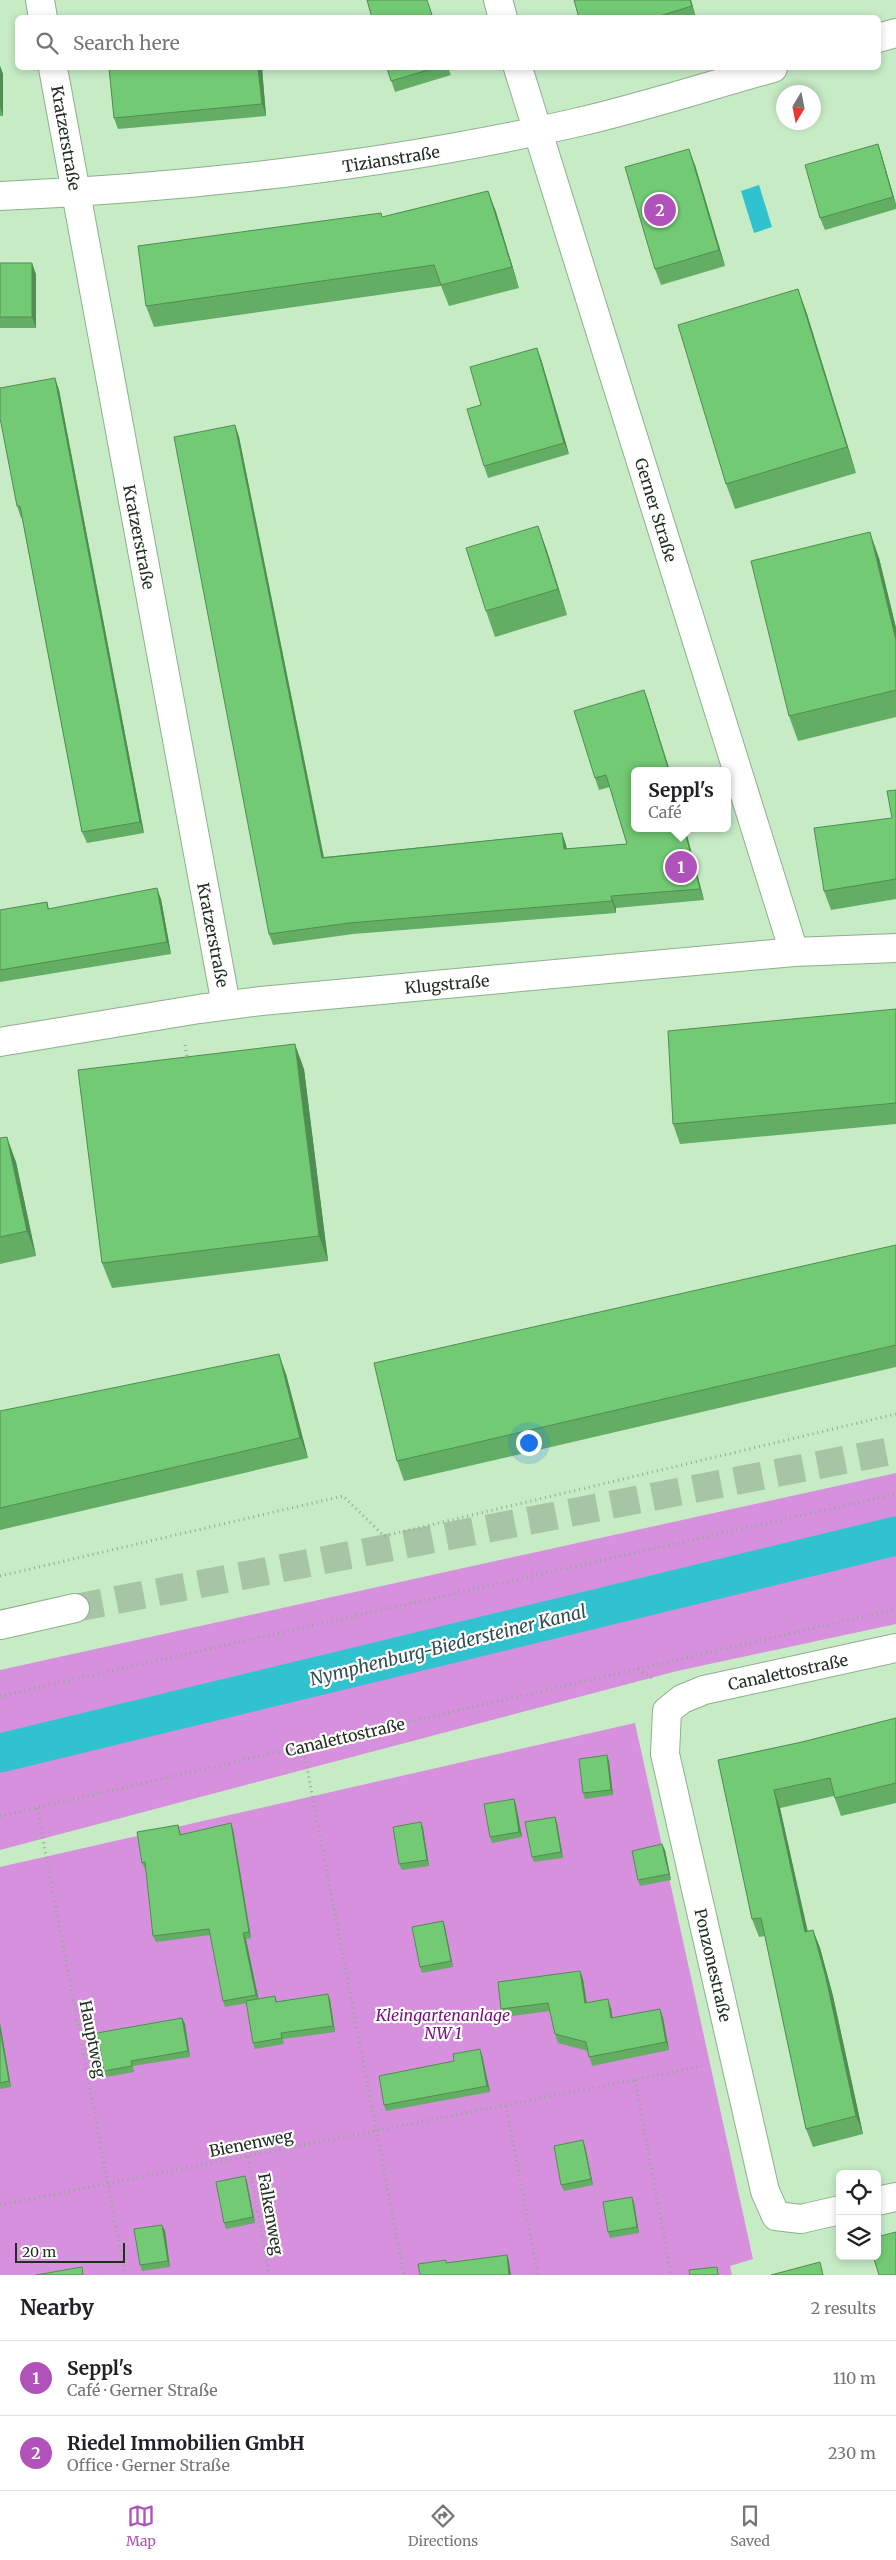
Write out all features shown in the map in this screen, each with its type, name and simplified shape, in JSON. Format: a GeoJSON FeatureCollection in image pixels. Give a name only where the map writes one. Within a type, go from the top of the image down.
{"type":"FeatureCollection","features":[{"type":"Feature","properties":{"kind":"street"},"geometry":{"type":"LineString","coordinates":[[40,0],[42,15]]}},
{"type":"Feature","properties":{"kind":"street"},"geometry":{"type":"LineString","coordinates":[[498,0],[502,15]]}},
{"type":"Feature","properties":{"kind":"street"},"geometry":{"type":"LineString","coordinates":[[881,37],[896,32]]}},
{"type":"Feature","properties":{"kind":"street","name":"Kratzerstraße"},"geometry":{"type":"LineString","coordinates":[[53,70],[226,1006]]}},
{"type":"Feature","properties":{"kind":"street","name":"Gerner Straße"},"geometry":{"type":"LineString","coordinates":[[519,70],[794,952]]}},
{"type":"Feature","properties":{"kind":"street","name":"Tizianstraße"},"geometry":{"type":"LineString","coordinates":[[0,196],[269,177],[386,161],[581,122],[766,70]]}},
{"type":"Feature","properties":{"kind":"street","name":"Klugstraße"},"geometry":{"type":"LineString","coordinates":[[0,1042],[226,1006],[794,952],[896,948]]}},
{"type":"Feature","properties":{"kind":"street"},"geometry":{"type":"LineString","coordinates":[[0,1625],[76,1608]]}},
{"type":"Feature","properties":{"kind":"street","name":"Canalettostraße"},"geometry":{"type":"LineString","coordinates":[[674,1705],[704,1690],[896,1648]]}},
{"type":"Feature","properties":{"kind":"street","name":"Ponzonestraße"},"geometry":{"type":"LineString","coordinates":[[674,1705],[665,1754],[764,2191],[776,2216],[801,2219],[836,2211]]}},
{"type":"Feature","properties":{"kind":"street"},"geometry":{"type":"LineString","coordinates":[[881,2200],[896,2197]]}},
{"type":"Feature","properties":{"kind":"path"},"geometry":{"type":"LineString","coordinates":[[0,1576],[343,1496],[384,1536],[896,1414]]}},
{"type":"Feature","properties":{"kind":"path"},"geometry":{"type":"LineString","coordinates":[[0,1696],[896,1494]]}},
{"type":"Feature","properties":{"kind":"path","name":"Canalettostraße"},"geometry":{"type":"LineString","coordinates":[[0,1816],[896,1609]]}},
{"type":"Feature","properties":{"kind":"path"},"geometry":{"type":"LineString","coordinates":[[638,1669],[674,1705]]}},
{"type":"Feature","properties":{"kind":"path"},"geometry":{"type":"LineString","coordinates":[[303,1747],[404,2275]]}},
{"type":"Feature","properties":{"kind":"path","name":"Hauptweg"},"geometry":{"type":"LineString","coordinates":[[37,1808],[125,2275]]}},
{"type":"Feature","properties":{"kind":"path","name":"Bienenweg"},"geometry":{"type":"LineString","coordinates":[[0,2205],[377,2132],[735,2059]]}},
{"type":"Feature","properties":{"kind":"path"},"geometry":{"type":"LineString","coordinates":[[635,2080],[671,2275]]}},
{"type":"Feature","properties":{"kind":"path"},"geometry":{"type":"LineString","coordinates":[[506,2106],[538,2275]]}},
{"type":"Feature","properties":{"kind":"path","name":"Falkenweg"},"geometry":{"type":"LineString","coordinates":[[248,2157],[269,2275]]}},
{"type":"Feature","properties":{"kind":"green space"},"geometry":{"type":"Polygon","coordinates":[[[896,1473],[896,1624],[677,1671],[0,1850],[0,1670],[896,1473]]]}},
{"type":"Feature","properties":{"kind":"green space","name":"Kleingartenanlage NW 1"},"geometry":{"type":"Polygon","coordinates":[[[635,1723],[753,2259],[730,2266],[732,2275],[0,2275],[0,1867],[635,1723]]]}},
{"type":"Feature","properties":{"kind":"water"},"geometry":{"type":"Polygon","coordinates":[[[759,185],[772,227],[754,233],[741,191],[759,185]]]}},
{"type":"Feature","properties":{"kind":"building"},"geometry":{"type":"Polygon","coordinates":[[[367,0],[427,0],[432,15],[371,15],[367,0]]]}},
{"type":"Feature","properties":{"kind":"building"},"geometry":{"type":"Polygon","coordinates":[[[574,0],[690,0],[692,6],[663,15],[578,15],[574,0]]]}},
{"type":"Feature","properties":{"kind":"building"},"geometry":{"type":"Polygon","coordinates":[[[109,70],[258,70],[262,104],[114,118],[109,70]]]}},
{"type":"Feature","properties":{"kind":"building"},"geometry":{"type":"Polygon","coordinates":[[[388,70],[428,70],[391,81],[388,70]]]}},
{"type":"Feature","properties":{"kind":"building"},"geometry":{"type":"Polygon","coordinates":[[[878,144],[893,197],[820,218],[805,165],[878,144]]]}},
{"type":"Feature","properties":{"kind":"building"},"geometry":{"type":"Polygon","coordinates":[[[689,149],[719,250],[655,269],[625,167],[689,149]]]}},
{"type":"Feature","properties":{"kind":"building"},"geometry":{"type":"Polygon","coordinates":[[[488,191],[512,267],[441,285],[434,265],[146,306],[138,246],[381,213],[382,217],[488,191]]]}},
{"type":"Feature","properties":{"kind":"building"},"geometry":{"type":"Polygon","coordinates":[[[0,263],[32,263],[32,317],[0,317],[0,263]]]}},
{"type":"Feature","properties":{"kind":"building"},"geometry":{"type":"Polygon","coordinates":[[[798,289],[847,447],[726,484],[678,325],[798,289]]]}},
{"type":"Feature","properties":{"kind":"building"},"geometry":{"type":"Polygon","coordinates":[[[537,348],[564,443],[484,466],[467,409],[481,405],[470,367],[537,348]]]}},
{"type":"Feature","properties":{"kind":"building"},"geometry":{"type":"Polygon","coordinates":[[[55,378],[140,822],[82,832],[20,506],[17,506],[0,418],[0,388],[55,378]]]}},
{"type":"Feature","properties":{"kind":"building"},"geometry":{"type":"Polygon","coordinates":[[[235,425],[322,858],[562,833],[564,849],[627,844],[606,775],[595,778],[574,711],[644,690],[668,767],[631,767],[631,832],[685,832],[700,889],[611,896],[612,901],[349,923],[269,934],[174,437],[235,425]]]}},
{"type":"Feature","properties":{"kind":"building"},"geometry":{"type":"Polygon","coordinates":[[[538,526],[558,589],[486,611],[466,548],[538,526]]]}},
{"type":"Feature","properties":{"kind":"building"},"geometry":{"type":"Polygon","coordinates":[[[870,532],[896,640],[896,690],[789,716],[751,561],[870,532]]]}},
{"type":"Feature","properties":{"kind":"building"},"geometry":{"type":"Polygon","coordinates":[[[896,790],[896,879],[824,891],[814,828],[892,818],[887,791],[896,790]]]}},
{"type":"Feature","properties":{"kind":"building"},"geometry":{"type":"Polygon","coordinates":[[[157,888],[167,942],[0,970],[0,910],[47,902],[48,909],[157,888]]]}},
{"type":"Feature","properties":{"kind":"building"},"geometry":{"type":"Polygon","coordinates":[[[896,1009],[896,1103],[673,1124],[668,1031],[896,1009]]]}},
{"type":"Feature","properties":{"kind":"building"},"geometry":{"type":"Polygon","coordinates":[[[295,1044],[319,1236],[102,1263],[78,1070],[295,1044]]]}},
{"type":"Feature","properties":{"kind":"building"},"geometry":{"type":"Polygon","coordinates":[[[7,1137],[27,1231],[0,1237],[0,1138],[7,1137]]]}},
{"type":"Feature","properties":{"kind":"building"},"geometry":{"type":"Polygon","coordinates":[[[896,1245],[896,1345],[397,1461],[374,1363],[896,1245]]]}},
{"type":"Feature","properties":{"kind":"building"},"geometry":{"type":"Polygon","coordinates":[[[279,1354],[300,1438],[0,1508],[0,1411],[279,1354]]]}},
{"type":"Feature","properties":{"kind":"building"},"geometry":{"type":"Polygon","coordinates":[[[896,1718],[896,1783],[835,1798],[830,1778],[774,1790],[805,1932],[813,1930],[826,1978],[856,2116],[806,2129],[761,1918],[752,1919],[718,1760],[802,1742],[896,1718]]]}},
{"type":"Feature","properties":{"kind":"building"},"geometry":{"type":"Polygon","coordinates":[[[607,1755],[611,1790],[583,1793],[579,1759],[607,1755]]]}},
{"type":"Feature","properties":{"kind":"building"},"geometry":{"type":"Polygon","coordinates":[[[514,1799],[519,1832],[490,1837],[484,1804],[514,1799]]]}},
{"type":"Feature","properties":{"kind":"building"},"geometry":{"type":"Polygon","coordinates":[[[555,1817],[561,1852],[532,1857],[525,1822],[555,1817]]]}},
{"type":"Feature","properties":{"kind":"building"},"geometry":{"type":"Polygon","coordinates":[[[421,1822],[427,1860],[399,1864],[393,1827],[421,1822]]]}},
{"type":"Feature","properties":{"kind":"building"},"geometry":{"type":"Polygon","coordinates":[[[231,1823],[249,1932],[243,1933],[256,1995],[223,2001],[209,1929],[153,1936],[145,1862],[142,1863],[137,1832],[178,1825],[180,1835],[231,1823]]]}},
{"type":"Feature","properties":{"kind":"building"},"geometry":{"type":"Polygon","coordinates":[[[662,1844],[669,1874],[638,1880],[632,1851],[662,1844]]]}},
{"type":"Feature","properties":{"kind":"building"},"geometry":{"type":"Polygon","coordinates":[[[443,1921],[451,1961],[420,1967],[412,1927],[443,1921]]]}},
{"type":"Feature","properties":{"kind":"building"},"geometry":{"type":"Polygon","coordinates":[[[580,1971],[585,2003],[608,1999],[611,2018],[660,2009],[666,2042],[589,2057],[586,2042],[555,2034],[548,2003],[501,2009],[498,1982],[580,1971]]]}},
{"type":"Feature","properties":{"kind":"building"},"geometry":{"type":"Polygon","coordinates":[[[328,1994],[333,2026],[281,2033],[282,2038],[253,2043],[246,2001],[275,1996],[276,2002],[328,1994]]]}},
{"type":"Feature","properties":{"kind":"building"},"geometry":{"type":"Polygon","coordinates":[[[182,2018],[188,2051],[131,2061],[132,2066],[104,2071],[97,2033],[182,2018]]]}},
{"type":"Feature","properties":{"kind":"building"},"geometry":{"type":"Polygon","coordinates":[[[0,2029],[9,2081],[0,2083],[0,2029]]]}},
{"type":"Feature","properties":{"kind":"building"},"geometry":{"type":"Polygon","coordinates":[[[480,2049],[487,2086],[384,2105],[379,2076],[454,2061],[453,2054],[480,2049]]]}},
{"type":"Feature","properties":{"kind":"building"},"geometry":{"type":"Polygon","coordinates":[[[583,2140],[591,2179],[561,2185],[554,2146],[583,2140]]]}},
{"type":"Feature","properties":{"kind":"building"},"geometry":{"type":"Polygon","coordinates":[[[245,2176],[253,2217],[224,2223],[216,2182],[245,2176]]]}},
{"type":"Feature","properties":{"kind":"building"},"geometry":{"type":"Polygon","coordinates":[[[632,2197],[637,2227],[608,2232],[603,2202],[632,2197]]]}},
{"type":"Feature","properties":{"kind":"building"},"geometry":{"type":"Polygon","coordinates":[[[162,2225],[168,2261],[140,2265],[134,2229],[162,2225]]]}},
{"type":"Feature","properties":{"kind":"building"},"geometry":{"type":"Polygon","coordinates":[[[896,2232],[896,2275],[879,2275],[874,2260],[881,2260],[881,2236],[896,2232]]]}},
{"type":"Feature","properties":{"kind":"building"},"geometry":{"type":"Polygon","coordinates":[[[507,2255],[509,2275],[420,2275],[418,2264],[446,2260],[446,2263],[507,2255]]]}},
{"type":"Feature","properties":{"kind":"building"},"geometry":{"type":"Polygon","coordinates":[[[820,2262],[823,2275],[771,2275],[820,2262]]]}},
{"type":"Feature","properties":{"kind":"building"},"geometry":{"type":"Polygon","coordinates":[[[82,2267],[83,2275],[36,2275],[82,2267]]]}},
{"type":"Feature","properties":{"kind":"building"},"geometry":{"type":"Polygon","coordinates":[[[717,2267],[718,2275],[690,2275],[689,2270],[717,2267]]]}},
{"type":"Feature","properties":{"kind":"waterway","name":"Nymphenburg-Biedersteiner Kanal"},"geometry":{"type":"LineString","coordinates":[[0,1753],[896,1536]]}},
{"type":"Feature","properties":{"kind":"tunnel"},"geometry":{"type":"LineString","coordinates":[[75,1608],[896,1450]]}},
{"type":"Feature","properties":{"kind":"place","name":"Riedel Immobilien GmbH"},"geometry":{"type":"Point","coordinates":[660,210]}},
{"type":"Feature","properties":{"kind":"place","name":"Seppl's"},"geometry":{"type":"Point","coordinates":[681,867]}}]}
